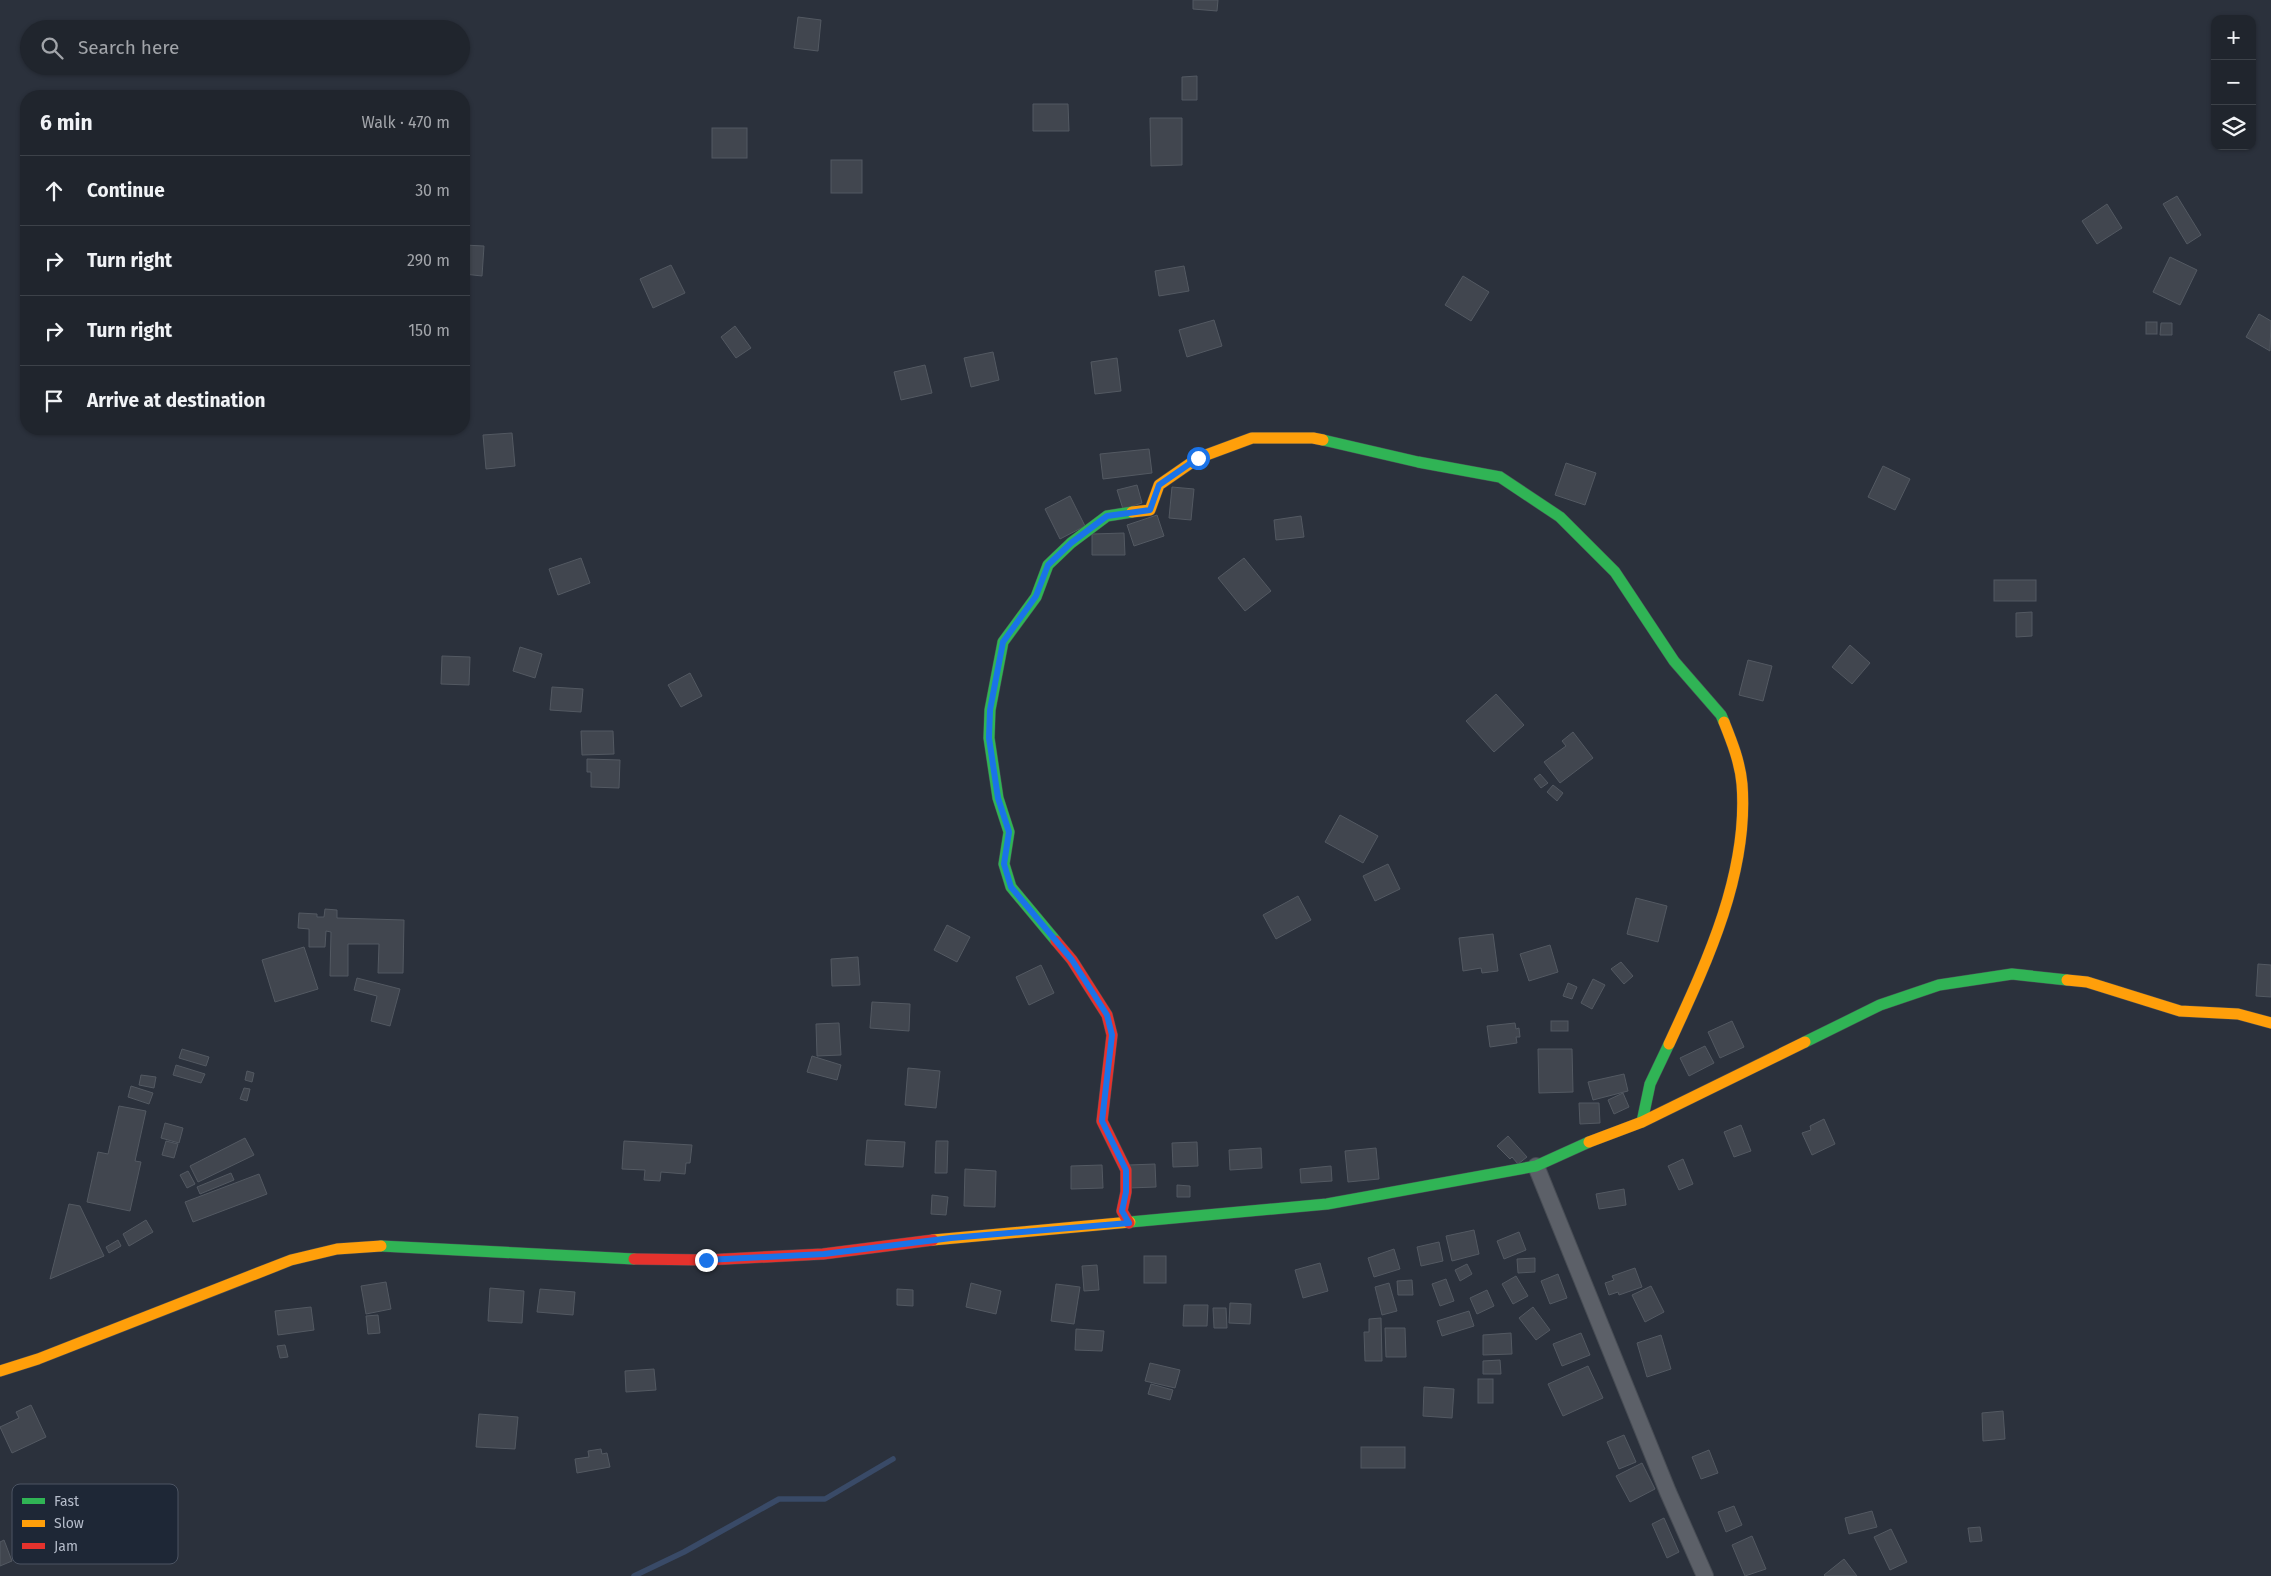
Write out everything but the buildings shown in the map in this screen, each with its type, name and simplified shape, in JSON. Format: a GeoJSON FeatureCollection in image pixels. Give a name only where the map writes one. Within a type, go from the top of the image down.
{"type":"FeatureCollection","features":[{"type":"Feature","properties":{"kind":"main road"},"geometry":{"type":"LineString","coordinates":[[1129,1223],[1122,1211],[1126,1192],[1126,1170],[1102,1121],[1112,1035],[1109,1022],[1107,1015],[1072,960],[1011,887],[1004,864],[1009,832],[998,798],[992,767],[989,738],[990,710],[1003,642],[1036,596],[1048,565],[1071,543],[1107,516],[1150,510],[1159,485],[1198,458],[1252,438],[1313,438],[1418,462],[1500,477],[1560,517],[1615,572],[1674,661],[1721,715],[1735,750],[1742,783],[1741,847],[1721,920],[1689,1000],[1650,1084],[1642,1122]]}},
{"type":"Feature","properties":{"kind":"main road"},"geometry":{"type":"LineString","coordinates":[[0,1371],[38,1359],[291,1260],[337,1249],[387,1245],[628,1259],[706,1260],[824,1254],[951,1238],[1327,1204],[1536,1166],[1604,1135],[1642,1122],[1880,1005],[1939,985],[2012,974],[2087,982],[2180,1011],[2238,1014],[2271,1023]]}},
{"type":"Feature","properties":{"kind":"street"},"geometry":{"type":"LineString","coordinates":[[1536,1166],[1668,1492],[1705,1576]]}},
{"type":"Feature","properties":{"kind":"waterway"},"geometry":{"type":"LineString","coordinates":[[634,1576],[684,1552],[779,1499],[825,1499],[893,1459]]}},
{"type":"Feature","properties":{"kind":"traffic: fast"},"geometry":{"type":"LineString","coordinates":[[1323,440],[1418,462],[1500,477],[1560,517],[1615,572],[1674,661],[1721,715],[1724,722]]}},
{"type":"Feature","properties":{"kind":"traffic: fast"},"geometry":{"type":"LineString","coordinates":[[1056,941],[1011,887],[1004,864],[1009,832],[998,798],[989,738],[990,710],[1003,642],[1036,597],[1048,565],[1071,543],[1107,516],[1132,512]]}},
{"type":"Feature","properties":{"kind":"traffic: fast"},"geometry":{"type":"LineString","coordinates":[[1805,1042],[1880,1005],[1939,985],[2012,974],[2067,980]]}},
{"type":"Feature","properties":{"kind":"traffic: fast"},"geometry":{"type":"LineString","coordinates":[[1642,1122],[1650,1084],[1669,1044]]}},
{"type":"Feature","properties":{"kind":"traffic: fast"},"geometry":{"type":"LineString","coordinates":[[1130,1222],[1327,1204],[1536,1166],[1589,1142]]}},
{"type":"Feature","properties":{"kind":"traffic: fast"},"geometry":{"type":"LineString","coordinates":[[381,1246],[634,1259]]}},
{"type":"Feature","properties":{"kind":"traffic: slow"},"geometry":{"type":"LineString","coordinates":[[1132,512],[1150,510],[1159,485],[1198,458],[1252,438],[1313,438],[1323,440]]}},
{"type":"Feature","properties":{"kind":"traffic: slow"},"geometry":{"type":"LineString","coordinates":[[1669,1044],[1697,982],[1722,918],[1732,885],[1739,851],[1742,818],[1742,784],[1738,760],[1724,722]]}},
{"type":"Feature","properties":{"kind":"traffic: slow"},"geometry":{"type":"LineString","coordinates":[[2067,980],[2087,982],[2180,1011],[2238,1014],[2271,1023]]}},
{"type":"Feature","properties":{"kind":"traffic: slow"},"geometry":{"type":"LineString","coordinates":[[1589,1142],[1642,1122],[1805,1042]]}},
{"type":"Feature","properties":{"kind":"traffic: slow"},"geometry":{"type":"LineString","coordinates":[[933,1240],[1130,1222]]}},
{"type":"Feature","properties":{"kind":"traffic: slow"},"geometry":{"type":"LineString","coordinates":[[0,1371],[38,1359],[291,1260],[337,1249],[381,1246]]}},
{"type":"Feature","properties":{"kind":"traffic: jam"},"geometry":{"type":"LineString","coordinates":[[1056,941],[1072,960],[1107,1015],[1112,1035],[1102,1121],[1126,1170],[1126,1192],[1122,1211],[1129,1223]]}},
{"type":"Feature","properties":{"kind":"traffic: jam"},"geometry":{"type":"LineString","coordinates":[[634,1259],[706,1260],[823,1254],[933,1240]]}},
{"type":"Feature","properties":{"kind":"route"},"geometry":{"type":"LineString","coordinates":[[706,1260],[824,1254],[951,1238],[1129,1223],[1122,1211],[1126,1192],[1126,1170],[1102,1121],[1112,1035],[1107,1015],[1072,960],[1011,887],[1004,864],[1009,832],[998,798],[992,767],[989,738],[990,710],[1003,642],[1036,596],[1048,565],[1071,543],[1107,516],[1150,510],[1159,485],[1198,458]]}}]}
